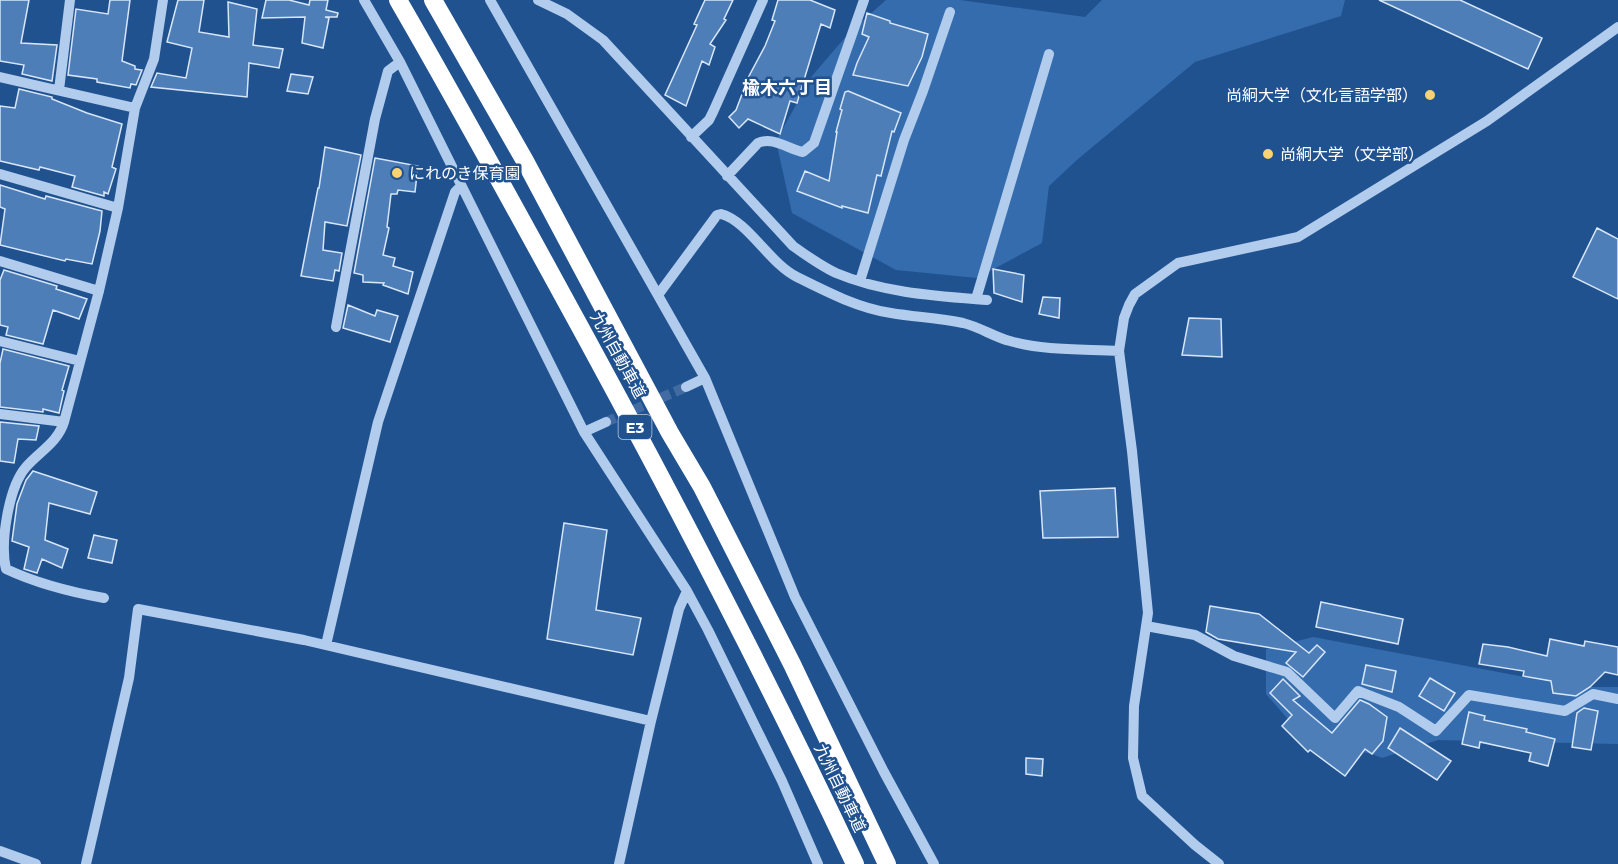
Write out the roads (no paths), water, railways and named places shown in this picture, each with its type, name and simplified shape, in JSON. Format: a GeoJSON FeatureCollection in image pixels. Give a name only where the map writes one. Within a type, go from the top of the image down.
{"type":"FeatureCollection","features":[{"type":"Feature","properties":{"kind":"highway","name":"九州自動車道"},"geometry":{"type":"LineString","coordinates":[[398,0],[656,465],[855,864]]}},
{"type":"Feature","properties":{"kind":"highway","name":"九州自動車道"},"geometry":{"type":"LineString","coordinates":[[433,0],[525,161],[670,433],[702,487],[792,664],[887,864]]}},
{"type":"Feature","properties":{"kind":"street"},"geometry":{"type":"LineString","coordinates":[[59,90],[70,0]]}},
{"type":"Feature","properties":{"kind":"street"},"geometry":{"type":"LineString","coordinates":[[104,598],[60,590],[6,569],[2,558],[5,520],[16,482],[25,468],[55,439],[64,422],[99,291],[118,208],[135,108],[154,59],[163,0]]}},
{"type":"Feature","properties":{"kind":"street"},"geometry":{"type":"LineString","coordinates":[[364,0],[400,62],[584,432],[687,591],[708,630],[782,781],[818,864]]}},
{"type":"Feature","properties":{"kind":"street"},"geometry":{"type":"LineString","coordinates":[[490,0],[705,378],[795,597],[884,772],[934,864]]}},
{"type":"Feature","properties":{"kind":"street"},"geometry":{"type":"LineString","coordinates":[[538,0],[567,14],[603,40],[793,246],[827,268],[860,281],[927,295],[987,300]]}},
{"type":"Feature","properties":{"kind":"street"},"geometry":{"type":"LineString","coordinates":[[691,137],[713,112],[763,0]]}},
{"type":"Feature","properties":{"kind":"street"},"geometry":{"type":"LineString","coordinates":[[727,176],[758,143],[764,140],[803,152],[814,143],[864,0]]}},
{"type":"Feature","properties":{"kind":"street"},"geometry":{"type":"LineString","coordinates":[[860,281],[904,140],[950,12]]}},
{"type":"Feature","properties":{"kind":"street"},"geometry":{"type":"LineString","coordinates":[[1219,864],[1142,796],[1133,758],[1134,706],[1146,626],[1147,601],[1119,351],[1124,318],[1135,294],[1178,263],[1298,237],[1487,121],[1618,27]]}},
{"type":"Feature","properties":{"kind":"street"},"geometry":{"type":"LineString","coordinates":[[976,299],[1049,54]]}},
{"type":"Feature","properties":{"kind":"street"},"geometry":{"type":"LineString","coordinates":[[336,327],[375,119],[388,71],[400,62]]}},
{"type":"Feature","properties":{"kind":"street"},"geometry":{"type":"LineString","coordinates":[[0,77],[135,108]]}},
{"type":"Feature","properties":{"kind":"street"},"geometry":{"type":"LineString","coordinates":[[0,174],[118,208]]}},
{"type":"Feature","properties":{"kind":"street"},"geometry":{"type":"LineString","coordinates":[[326,645],[378,422],[454,192],[461,186]]}},
{"type":"Feature","properties":{"kind":"street"},"geometry":{"type":"LineString","coordinates":[[658,295],[717,215],[721,214],[736,221],[769,256],[793,275],[856,304],[889,313],[962,323],[1008,341],[1045,348],[1119,351]]}},
{"type":"Feature","properties":{"kind":"street"},"geometry":{"type":"LineString","coordinates":[[0,261],[99,291]]}},
{"type":"Feature","properties":{"kind":"street"},"geometry":{"type":"LineString","coordinates":[[0,341],[80,361]]}},
{"type":"Feature","properties":{"kind":"street"},"geometry":{"type":"LineString","coordinates":[[686,387],[705,378]]}},
{"type":"Feature","properties":{"kind":"street"},"geometry":{"type":"LineString","coordinates":[[0,414],[64,422]]}},
{"type":"Feature","properties":{"kind":"street"},"geometry":{"type":"LineString","coordinates":[[584,432],[606,422]]}},
{"type":"Feature","properties":{"kind":"street"},"geometry":{"type":"LineString","coordinates":[[619,864],[651,721],[679,609],[687,591]]}},
{"type":"Feature","properties":{"kind":"street"},"geometry":{"type":"LineString","coordinates":[[86,864],[129,678],[138,609],[326,645],[651,721]]}},
{"type":"Feature","properties":{"kind":"street"},"geometry":{"type":"LineString","coordinates":[[1146,626],[1195,634],[1234,656],[1287,672],[1335,718],[1358,691],[1399,707],[1436,731],[1468,695],[1565,711],[1593,694],[1618,699]]}},
{"type":"Feature","properties":{"kind":"street"},"geometry":{"type":"LineString","coordinates":[[0,851],[36,864]]}},
{"type":"Feature","properties":{"kind":"tunnel"},"geometry":{"type":"LineString","coordinates":[[606,422],[686,387]]}},
{"type":"Feature","properties":{"kind":"place","name":"尚絅大学（文化言語学部）"},"geometry":{"type":"Point","coordinates":[1430,95]}},
{"type":"Feature","properties":{"kind":"place","name":"尚絅大学（文学部）"},"geometry":{"type":"Point","coordinates":[1268,154]}},
{"type":"Feature","properties":{"kind":"place","name":"にれのき保育園"},"geometry":{"type":"Point","coordinates":[397,173]}},
{"type":"Feature","properties":{"kind":"district","name":"楡木六丁目"},"geometry":{"type":"Point","coordinates":[787,88]}}]}
